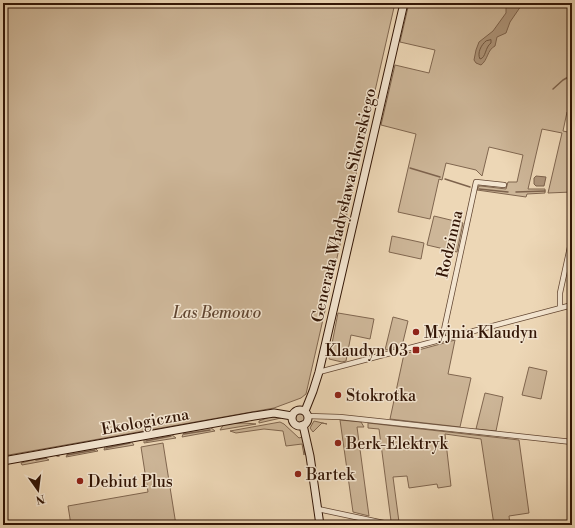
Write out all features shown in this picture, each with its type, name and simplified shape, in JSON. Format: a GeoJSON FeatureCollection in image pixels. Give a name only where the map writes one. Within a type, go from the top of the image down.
{"type":"FeatureCollection","features":[{"type":"Feature","properties":{"kind":"main road","name":"Generała Władysława Sikorskiego"},"geometry":{"type":"LineString","coordinates":[[306,413],[319,372],[404,3]]}},
{"type":"Feature","properties":{"kind":"main road"},"geometry":{"type":"LineString","coordinates":[[297,410],[306,413],[307,422],[303,425],[295,424],[292,416],[297,410]]}},
{"type":"Feature","properties":{"kind":"main road","name":"Ekologiczna"},"geometry":{"type":"LineString","coordinates":[[3,460],[254,416],[274,413],[292,416]]}},
{"type":"Feature","properties":{"kind":"main road"},"geometry":{"type":"LineString","coordinates":[[303,425],[310,456],[320,525]]}},
{"type":"Feature","properties":{"kind":"street","name":"Rodzinna"},"geometry":{"type":"LineString","coordinates":[[442,339],[476,182],[504,185]]}},
{"type":"Feature","properties":{"kind":"street"},"geometry":{"type":"LineString","coordinates":[[560,308],[560,293],[572,238]]}},
{"type":"Feature","properties":{"kind":"street"},"geometry":{"type":"LineString","coordinates":[[319,372],[572,305]]}},
{"type":"Feature","properties":{"kind":"street"},"geometry":{"type":"LineString","coordinates":[[306,413],[572,442]]}},
{"type":"Feature","properties":{"kind":"street"},"geometry":{"type":"LineString","coordinates":[[318,509],[393,525]]}},
{"type":"Feature","properties":{"kind":"green space","name":"Las Bemowo"},"geometry":{"type":"Polygon","coordinates":[[[3,3],[395,3],[306,394],[301,398],[274,408],[3,456],[3,3]]]}},
{"type":"Feature","properties":{"kind":"green space"},"geometry":{"type":"Polygon","coordinates":[[[409,3],[572,3],[572,113],[567,112],[563,131],[572,133],[572,192],[548,193],[562,133],[542,129],[528,189],[545,189],[545,193],[527,194],[526,197],[477,190],[479,186],[506,189],[508,182],[517,182],[523,155],[489,147],[482,176],[476,170],[446,163],[442,180],[439,179],[430,219],[398,212],[416,134],[381,125],[395,65],[429,73],[435,50],[400,42],[409,3]]]}},
{"type":"Feature","properties":{"kind":"green space"},"geometry":{"type":"Polygon","coordinates":[[[434,216],[463,223],[457,252],[427,245],[434,216]]]}},
{"type":"Feature","properties":{"kind":"green space"},"geometry":{"type":"Polygon","coordinates":[[[392,236],[424,243],[421,259],[389,252],[392,236]]]}},
{"type":"Feature","properties":{"kind":"green space"},"geometry":{"type":"Polygon","coordinates":[[[338,313],[374,319],[370,339],[351,335],[346,361],[342,362],[329,359],[338,313]]]}},
{"type":"Feature","properties":{"kind":"green space"},"geometry":{"type":"Polygon","coordinates":[[[393,317],[408,321],[402,346],[385,350],[393,317]]]}},
{"type":"Feature","properties":{"kind":"green space"},"geometry":{"type":"Polygon","coordinates":[[[455,340],[448,374],[471,378],[460,427],[390,419],[404,354],[455,340]]]}},
{"type":"Feature","properties":{"kind":"green space"},"geometry":{"type":"Polygon","coordinates":[[[529,367],[547,371],[541,399],[522,395],[529,367]]]}},
{"type":"Feature","properties":{"kind":"green space"},"geometry":{"type":"Polygon","coordinates":[[[485,393],[503,397],[496,431],[476,429],[485,393]]]}},
{"type":"Feature","properties":{"kind":"green space"},"geometry":{"type":"Polygon","coordinates":[[[298,413],[302,413],[304,414],[304,422],[298,423],[295,420],[295,416],[298,413]]]}},
{"type":"Feature","properties":{"kind":"green space"},"geometry":{"type":"Polygon","coordinates":[[[270,417],[281,418],[259,423],[259,421],[270,417]]]}},
{"type":"Feature","properties":{"kind":"green space"},"geometry":{"type":"Polygon","coordinates":[[[340,420],[361,422],[364,427],[357,427],[369,516],[353,512],[340,420]]]}},
{"type":"Feature","properties":{"kind":"green space"},"geometry":{"type":"Polygon","coordinates":[[[314,421],[327,424],[322,423],[313,432],[310,428],[314,421]]]}},
{"type":"Feature","properties":{"kind":"green space"},"geometry":{"type":"Polygon","coordinates":[[[280,422],[299,438],[302,437],[305,448],[304,455],[302,444],[286,446],[283,431],[264,429],[236,433],[230,431],[280,422]]]}},
{"type":"Feature","properties":{"kind":"green space"},"geometry":{"type":"Polygon","coordinates":[[[368,423],[519,440],[529,513],[509,516],[510,525],[494,525],[481,439],[445,434],[451,486],[438,488],[437,484],[409,488],[407,476],[393,477],[399,522],[391,521],[379,429],[368,428],[368,423]]]}},
{"type":"Feature","properties":{"kind":"green space"},"geometry":{"type":"Polygon","coordinates":[[[224,424],[256,424],[220,430],[224,424]]]}},
{"type":"Feature","properties":{"kind":"green space"},"geometry":{"type":"Polygon","coordinates":[[[210,427],[215,431],[182,437],[184,432],[210,427]]]}},
{"type":"Feature","properties":{"kind":"green space"},"geometry":{"type":"Polygon","coordinates":[[[171,434],[176,438],[144,443],[144,439],[171,434]]]}},
{"type":"Feature","properties":{"kind":"green space"},"geometry":{"type":"Polygon","coordinates":[[[131,441],[134,445],[104,450],[105,446],[131,441]]]}},
{"type":"Feature","properties":{"kind":"green space"},"geometry":{"type":"Polygon","coordinates":[[[163,443],[176,525],[71,525],[68,506],[148,492],[141,447],[163,443]]]}},
{"type":"Feature","properties":{"kind":"green space"},"geometry":{"type":"Polygon","coordinates":[[[95,448],[98,451],[66,457],[69,452],[95,448]]]}},
{"type":"Feature","properties":{"kind":"green space"},"geometry":{"type":"Polygon","coordinates":[[[44,457],[49,460],[22,465],[21,463],[44,457]]]}},
{"type":"Feature","properties":{"kind":"water"},"geometry":{"type":"Polygon","coordinates":[[[506,3],[523,3],[510,22],[506,33],[497,37],[495,46],[490,50],[483,63],[481,65],[476,63],[474,60],[479,42],[493,31],[506,13],[506,3]]]}},
{"type":"Feature","properties":{"kind":"water"},"geometry":{"type":"Polygon","coordinates":[[[536,176],[546,177],[544,186],[536,186],[534,184],[534,178],[536,176]]]}},
{"type":"Feature","properties":{"kind":"waterway"},"geometry":{"type":"LineString","coordinates":[[553,89],[563,80],[572,75]]}},
{"type":"Feature","properties":{"kind":"waterway"},"geometry":{"type":"LineString","coordinates":[[410,168],[440,177]]}},
{"type":"Feature","properties":{"kind":"waterway"},"geometry":{"type":"LineString","coordinates":[[445,179],[470,187]]}},
{"type":"Feature","properties":{"kind":"waterway"},"geometry":{"type":"LineString","coordinates":[[479,189],[508,192]]}},
{"type":"Feature","properties":{"kind":"waterway"},"geometry":{"type":"LineString","coordinates":[[516,192],[545,191]]}},
{"type":"Feature","properties":{"kind":"waterway"},"geometry":{"type":"LineString","coordinates":[[184,434],[210,430]]}},
{"type":"Feature","properties":{"kind":"waterway"},"geometry":{"type":"LineString","coordinates":[[146,441],[171,436]]}},
{"type":"Feature","properties":{"kind":"waterway"},"geometry":{"type":"LineString","coordinates":[[106,448],[130,443]]}},
{"type":"Feature","properties":{"kind":"waterway"},"geometry":{"type":"LineString","coordinates":[[67,455],[95,450]]}},
{"type":"Feature","properties":{"kind":"waterway"},"geometry":{"type":"LineString","coordinates":[[36,460],[46,458]]}},
{"type":"Feature","properties":{"kind":"place","name":"Myjnia Klaudyn"},"geometry":{"type":"Point","coordinates":[416,332]}},
{"type":"Feature","properties":{"kind":"place","name":"Klaudyn 03"},"geometry":{"type":"Point","coordinates":[416,350]}},
{"type":"Feature","properties":{"kind":"place","name":"Stokrotka"},"geometry":{"type":"Point","coordinates":[338,395]}},
{"type":"Feature","properties":{"kind":"place","name":"Berk-Elektryk"},"geometry":{"type":"Point","coordinates":[338,443]}},
{"type":"Feature","properties":{"kind":"place","name":"Bartek"},"geometry":{"type":"Point","coordinates":[298,474]}},
{"type":"Feature","properties":{"kind":"place","name":"Debiut Plus"},"geometry":{"type":"Point","coordinates":[80,481]}}]}
